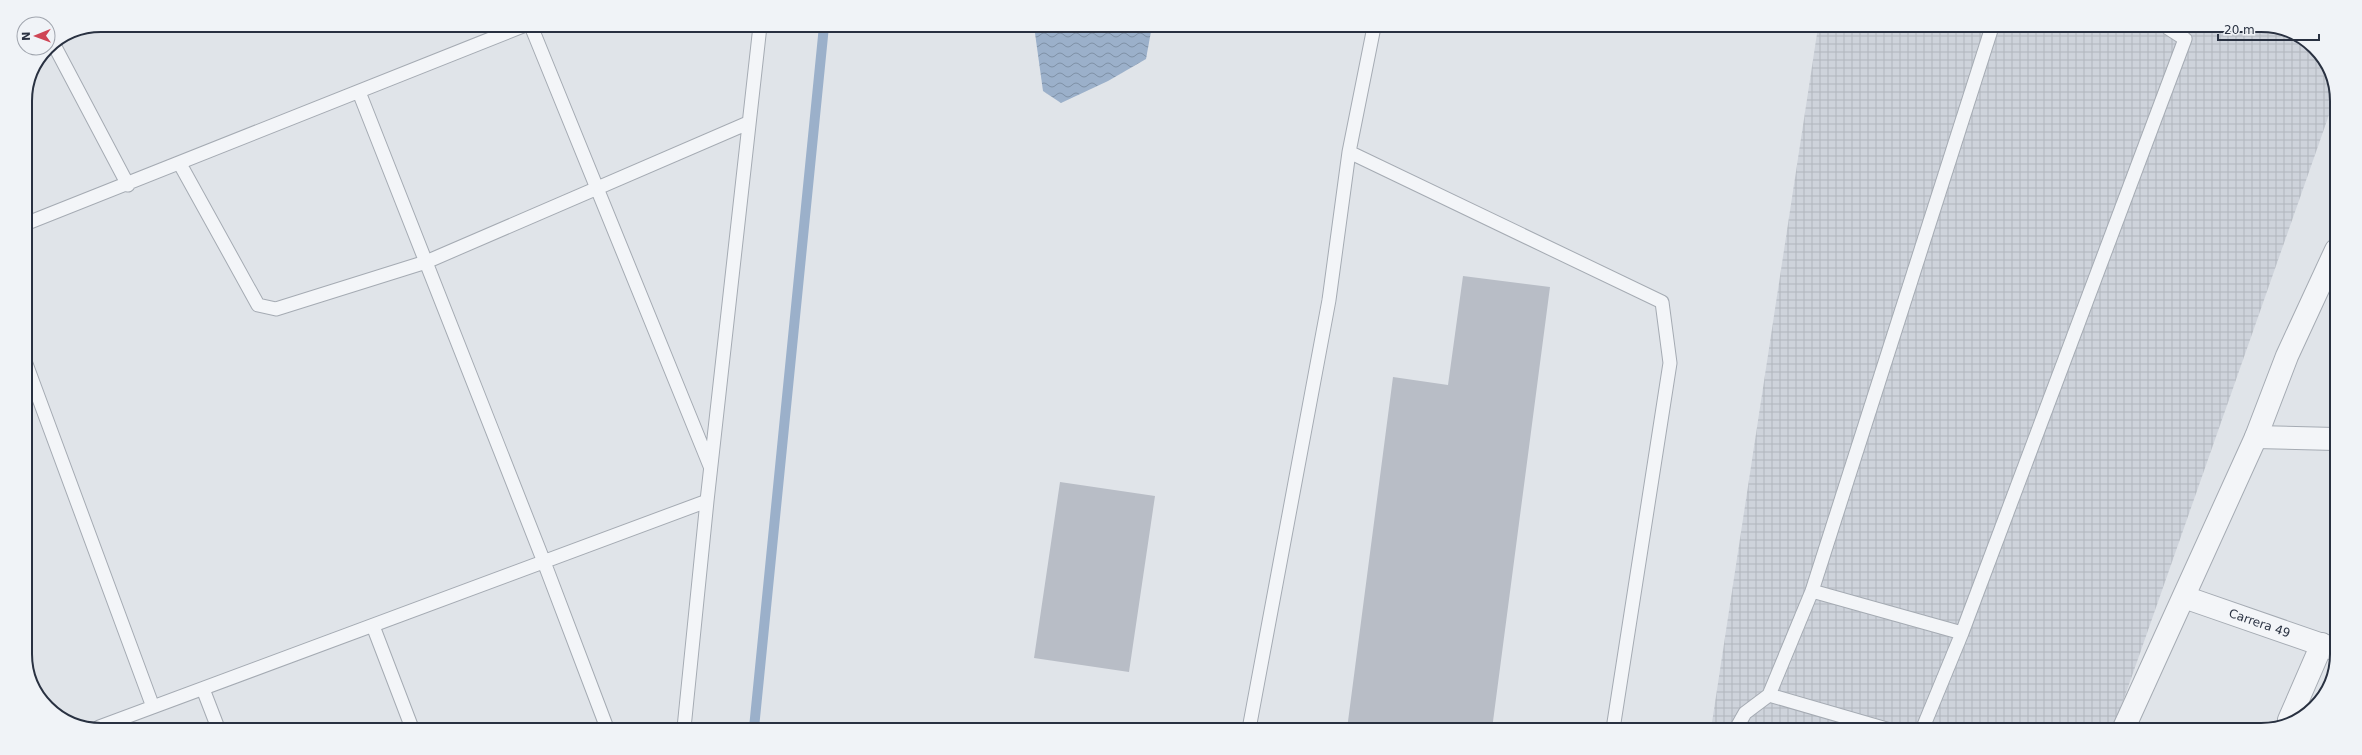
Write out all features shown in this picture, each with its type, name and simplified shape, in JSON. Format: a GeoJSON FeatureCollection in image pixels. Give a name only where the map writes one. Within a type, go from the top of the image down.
{"type":"FeatureCollection","features":[{"type":"Feature","properties":{"kind":"street"},"geometry":{"type":"LineString","coordinates":[[2127,723],[2256,437],[2287,356],[2330,263]]}},
{"type":"Feature","properties":{"kind":"street"},"geometry":{"type":"LineString","coordinates":[[2256,437],[2330,439]]}},
{"type":"Feature","properties":{"kind":"street","name":"Carrera 49"},"geometry":{"type":"LineString","coordinates":[[2184,597],[2328,646]]}},
{"type":"Feature","properties":{"kind":"street"},"geometry":{"type":"LineString","coordinates":[[2291,716],[2328,646]]}},
{"type":"Feature","properties":{"kind":"lane"},"geometry":{"type":"LineString","coordinates":[[32,221],[128,185],[508,32]]}},
{"type":"Feature","properties":{"kind":"lane"},"geometry":{"type":"LineString","coordinates":[[533,32],[711,468]]}},
{"type":"Feature","properties":{"kind":"lane"},"geometry":{"type":"LineString","coordinates":[[685,723],[707,501],[759,32]]}},
{"type":"Feature","properties":{"kind":"lane"},"geometry":{"type":"LineString","coordinates":[[1250,723],[1329,300],[1349,152],[1373,32]]}},
{"type":"Feature","properties":{"kind":"lane"},"geometry":{"type":"LineString","coordinates":[[1739,723],[1745,713],[1769,695],[1812,591],[1990,32]]}},
{"type":"Feature","properties":{"kind":"lane"},"geometry":{"type":"LineString","coordinates":[[1925,723],[1962,633],[2185,39],[2174,32]]}},
{"type":"Feature","properties":{"kind":"lane"},"geometry":{"type":"LineString","coordinates":[[56,49],[128,185]]}},
{"type":"Feature","properties":{"kind":"lane"},"geometry":{"type":"LineString","coordinates":[[359,92],[606,723]]}},
{"type":"Feature","properties":{"kind":"lane"},"geometry":{"type":"LineString","coordinates":[[180,164],[258,305],[276,309],[426,262],[748,123]]}},
{"type":"Feature","properties":{"kind":"lane"},"geometry":{"type":"LineString","coordinates":[[1349,152],[1662,302],[1670,363],[1614,723]]}},
{"type":"Feature","properties":{"kind":"lane"},"geometry":{"type":"LineString","coordinates":[[32,380],[153,707]]}},
{"type":"Feature","properties":{"kind":"lane"},"geometry":{"type":"LineString","coordinates":[[110,723],[707,501]]}},
{"type":"Feature","properties":{"kind":"lane"},"geometry":{"type":"LineString","coordinates":[[1812,591],[1962,633]]}},
{"type":"Feature","properties":{"kind":"lane"},"geometry":{"type":"LineString","coordinates":[[373,626],[410,723]]}},
{"type":"Feature","properties":{"kind":"lane"},"geometry":{"type":"LineString","coordinates":[[203,689],[216,723]]}},
{"type":"Feature","properties":{"kind":"lane"},"geometry":{"type":"LineString","coordinates":[[1769,695],[1866,723]]}},
{"type":"Feature","properties":{"kind":"shaded area"},"geometry":{"type":"Polygon","coordinates":[[[1817,32],[2261,32],[2279,34],[2287,37],[2306,49],[2316,59],[2326,79],[2329,88],[2330,112],[2115,723],[1712,723],[1817,32]]]}},
{"type":"Feature","properties":{"kind":"water"},"geometry":{"type":"Polygon","coordinates":[[[1035,32],[1151,32],[1146,59],[1108,81],[1061,103],[1043,91],[1035,32]]]}},
{"type":"Feature","properties":{"kind":"building"},"geometry":{"type":"Polygon","coordinates":[[[1463,276],[1550,287],[1493,723],[1348,723],[1393,377],[1448,385],[1463,276]]]}},
{"type":"Feature","properties":{"kind":"building"},"geometry":{"type":"Polygon","coordinates":[[[1060,482],[1155,496],[1129,672],[1034,658],[1060,482]]]}},
{"type":"Feature","properties":{"kind":"waterway"},"geometry":{"type":"LineString","coordinates":[[754,723],[823,32]]}}]}
